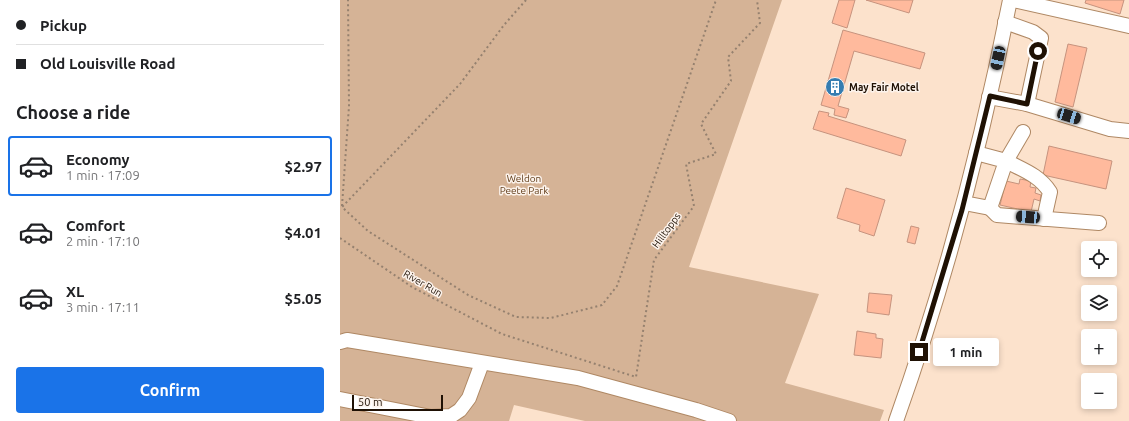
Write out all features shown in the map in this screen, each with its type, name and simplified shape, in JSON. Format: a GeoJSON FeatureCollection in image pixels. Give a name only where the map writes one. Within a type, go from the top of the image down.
{"type":"FeatureCollection","features":[{"type":"Feature","properties":{"kind":"street"},"geometry":{"type":"LineString","coordinates":[[896,421],[926,332],[964,203],[990,96],[1010,0]]}},
{"type":"Feature","properties":{"kind":"street"},"geometry":{"type":"LineString","coordinates":[[1013,0],[1129,26]]}},
{"type":"Feature","properties":{"kind":"street"},"geometry":{"type":"LineString","coordinates":[[1005,22],[1033,32],[1041,38],[1027,104]]}},
{"type":"Feature","properties":{"kind":"street"},"geometry":{"type":"LineString","coordinates":[[990,96],[1027,104],[1110,129],[1129,131]]}},
{"type":"Feature","properties":{"kind":"street"},"geometry":{"type":"LineString","coordinates":[[990,208],[1006,161],[1023,132]]}},
{"type":"Feature","properties":{"kind":"street"},"geometry":{"type":"LineString","coordinates":[[976,153],[1006,161],[1036,176],[1050,192],[1044,218]]}},
{"type":"Feature","properties":{"kind":"street"},"geometry":{"type":"LineString","coordinates":[[964,203],[990,208],[997,215],[1099,223]]}},
{"type":"Feature","properties":{"kind":"street"},"geometry":{"type":"LineString","coordinates":[[340,342],[347,340],[578,378],[696,410],[729,421]]}},
{"type":"Feature","properties":{"kind":"street"},"geometry":{"type":"LineString","coordinates":[[340,399],[431,417],[451,416],[460,410],[469,398],[482,363]]}},
{"type":"Feature","properties":{"kind":"path"},"geometry":{"type":"LineString","coordinates":[[342,207],[349,106],[348,0]]}},
{"type":"Feature","properties":{"kind":"path"},"geometry":{"type":"LineString","coordinates":[[342,207],[460,84],[504,25],[526,0]]}},
{"type":"Feature","properties":{"kind":"path"},"geometry":{"type":"LineString","coordinates":[[342,207],[368,231],[468,295],[516,317],[551,318],[602,305],[617,286],[716,0]]}},
{"type":"Feature","properties":{"kind":"path","name":"Hilltopps"},"geometry":{"type":"LineString","coordinates":[[502,334],[636,377],[654,260],[694,206],[686,164],[716,154],[701,124],[731,81],[728,57],[760,23],[757,0]]}},
{"type":"Feature","properties":{"kind":"path","name":"River Run"},"geometry":{"type":"LineString","coordinates":[[340,238],[412,287],[502,334]]}},
{"type":"Feature","properties":{"kind":"green space","name":"Weldon Peete Park"},"geometry":{"type":"Polygon","coordinates":[[[340,0],[782,0],[689,267],[819,294],[785,383],[884,410],[880,421],[585,421],[514,405],[509,421],[340,421],[340,0]]]}},
{"type":"Feature","properties":{"kind":"building"},"geometry":{"type":"Polygon","coordinates":[[[839,0],[855,0],[847,28],[832,23],[839,0]]]}},
{"type":"Feature","properties":{"kind":"building"},"geometry":{"type":"Polygon","coordinates":[[[866,0],[913,0],[909,13],[866,0]]]}},
{"type":"Feature","properties":{"kind":"building"},"geometry":{"type":"Polygon","coordinates":[[[1086,0],[1124,0],[1120,14],[1085,3],[1086,0]]]}},
{"type":"Feature","properties":{"kind":"building","name":"May Fair Motel"},"geometry":{"type":"Polygon","coordinates":[[[843,30],[925,53],[920,69],[854,51],[838,106],[849,109],[846,118],[834,115],[835,109],[821,105],[843,30]]]}},
{"type":"Feature","properties":{"kind":"building"},"geometry":{"type":"Polygon","coordinates":[[[1068,44],[1087,48],[1073,107],[1055,102],[1068,44]]]}},
{"type":"Feature","properties":{"kind":"building"},"geometry":{"type":"Polygon","coordinates":[[[819,111],[829,113],[828,116],[906,140],[901,156],[813,129],[819,111]]]}},
{"type":"Feature","properties":{"kind":"building"},"geometry":{"type":"Polygon","coordinates":[[[1049,146],[1112,161],[1106,189],[1043,175],[1049,146]]]}},
{"type":"Feature","properties":{"kind":"building"},"geometry":{"type":"Polygon","coordinates":[[[1020,179],[1031,181],[1030,187],[1036,188],[1035,193],[1041,195],[1040,201],[1034,199],[1031,212],[1000,205],[1006,181],[1019,184],[1020,179]]]}},
{"type":"Feature","properties":{"kind":"building"},"geometry":{"type":"Polygon","coordinates":[[[846,188],[885,200],[874,236],[859,231],[860,225],[837,218],[846,188]]]}},
{"type":"Feature","properties":{"kind":"building"},"geometry":{"type":"Polygon","coordinates":[[[911,226],[919,228],[915,244],[907,242],[911,226]]]}},
{"type":"Feature","properties":{"kind":"building"},"geometry":{"type":"Polygon","coordinates":[[[869,293],[892,295],[889,315],[867,312],[869,293]]]}},
{"type":"Feature","properties":{"kind":"building"},"geometry":{"type":"Polygon","coordinates":[[[857,331],[876,334],[876,338],[883,339],[881,358],[854,355],[857,331]]]}},
{"type":"Feature","properties":{"kind":"place","name":"May Fair Motel"},"geometry":{"type":"Point","coordinates":[835,87]}},
{"type":"Feature","properties":{"kind":"route"},"geometry":{"type":"LineString","coordinates":[[919,352],[962,210],[990,96],[1027,104],[1038,51]]}}]}
